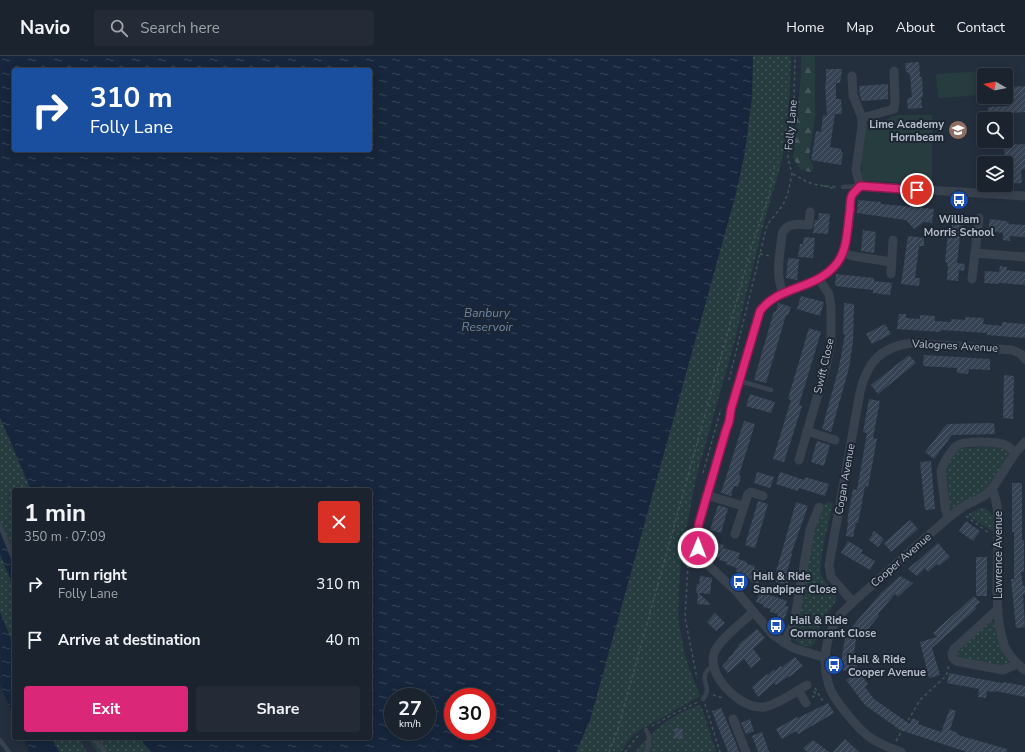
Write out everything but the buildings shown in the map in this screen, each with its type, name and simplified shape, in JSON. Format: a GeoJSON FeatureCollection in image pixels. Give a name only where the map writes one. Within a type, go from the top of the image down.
{"type":"FeatureCollection","features":[{"type":"Feature","properties":{"kind":"street"},"geometry":{"type":"LineString","coordinates":[[862,118],[894,109],[894,71]]}},
{"type":"Feature","properties":{"kind":"street"},"geometry":{"type":"LineString","coordinates":[[852,76],[853,96],[862,118],[856,170],[860,186]]}},
{"type":"Feature","properties":{"kind":"street"},"geometry":{"type":"LineString","coordinates":[[860,186],[1025,196]]}},
{"type":"Feature","properties":{"kind":"street"},"geometry":{"type":"LineString","coordinates":[[826,658],[802,651],[784,643],[773,635],[737,592],[707,564],[700,554],[697,536],[706,495],[729,422],[731,409],[760,311],[765,304],[783,294],[818,279],[837,264],[843,253],[852,196],[860,186]]}},
{"type":"Feature","properties":{"kind":"street"},"geometry":{"type":"LineString","coordinates":[[783,294],[779,284],[778,275],[782,234],[787,226],[800,224],[809,225],[810,212]]}},
{"type":"Feature","properties":{"kind":"street"},"geometry":{"type":"LineString","coordinates":[[972,279],[979,218]]}},
{"type":"Feature","properties":{"kind":"street"},"geometry":{"type":"LineString","coordinates":[[891,274],[893,240]]}},
{"type":"Feature","properties":{"kind":"street"},"geometry":{"type":"LineString","coordinates":[[843,253],[852,256],[891,262]]}},
{"type":"Feature","properties":{"kind":"street"},"geometry":{"type":"LineString","coordinates":[[975,253],[1025,257]]}},
{"type":"Feature","properties":{"kind":"street","name":"Swift Close"},"geometry":{"type":"LineString","coordinates":[[799,460],[826,366],[831,342],[831,307],[829,294],[818,279]]}},
{"type":"Feature","properties":{"kind":"street","name":"Valognes Avenue"},"geometry":{"type":"LineString","coordinates":[[860,392],[863,378],[868,368],[876,358],[885,350],[903,344],[911,343],[1012,350],[1021,354],[1025,359]]}},
{"type":"Feature","properties":{"kind":"street","name":"Cogan Avenue"},"geometry":{"type":"LineString","coordinates":[[853,602],[831,577],[829,565],[860,392]]}},
{"type":"Feature","properties":{"kind":"street"},"geometry":{"type":"LineString","coordinates":[[807,432],[834,440]]}},
{"type":"Feature","properties":{"kind":"street"},"geometry":{"type":"LineString","coordinates":[[992,489],[1015,452],[1025,442]]}},
{"type":"Feature","properties":{"kind":"street"},"geometry":{"type":"LineString","coordinates":[[948,518],[945,507],[941,471],[942,465],[954,448],[964,443],[1000,443],[1006,445],[1015,452]]}},
{"type":"Feature","properties":{"kind":"street","name":"Cooper Avenue"},"geometry":{"type":"LineString","coordinates":[[901,752],[892,749],[868,736],[843,710],[832,692],[826,671],[827,644],[834,624],[841,614],[853,602],[948,518],[984,496],[992,489]]}},
{"type":"Feature","properties":{"kind":"street","name":"Lawrence Avenue"},"geometry":{"type":"LineString","coordinates":[[992,489],[997,503],[998,609],[1006,648],[1017,664],[1025,670]]}},
{"type":"Feature","properties":{"kind":"street"},"geometry":{"type":"LineString","coordinates":[[735,534],[743,506],[749,492],[763,496]]}},
{"type":"Feature","properties":{"kind":"street"},"geometry":{"type":"LineString","coordinates":[[706,495],[743,506]]}},
{"type":"Feature","properties":{"kind":"street"},"geometry":{"type":"LineString","coordinates":[[784,643],[794,623],[810,530],[819,507]]}},
{"type":"Feature","properties":{"kind":"street","name":"Lawrence Avenue"},"geometry":{"type":"LineString","coordinates":[[998,609],[954,649],[952,652],[953,659],[956,661],[1003,670],[1007,670],[1017,664]]}},
{"type":"Feature","properties":{"kind":"street"},"geometry":{"type":"LineString","coordinates":[[753,612],[718,646],[713,658],[713,666],[718,678],[726,689],[755,708],[774,704],[798,690],[810,686]]}},
{"type":"Feature","properties":{"kind":"street"},"geometry":{"type":"LineString","coordinates":[[798,690],[806,703]]}},
{"type":"Feature","properties":{"kind":"street"},"geometry":{"type":"LineString","coordinates":[[733,720],[746,752]]}},
{"type":"Feature","properties":{"kind":"lane"},"geometry":{"type":"LineString","coordinates":[[841,188],[860,186]]}},
{"type":"Feature","properties":{"kind":"lane"},"geometry":{"type":"LineString","coordinates":[[740,381],[772,390]]}},
{"type":"Feature","properties":{"kind":"lane"},"geometry":{"type":"LineString","coordinates":[[0,525],[12,555]]}},
{"type":"Feature","properties":{"kind":"lane"},"geometry":{"type":"LineString","coordinates":[[704,701],[707,693],[704,676],[707,670],[713,666]]}},
{"type":"Feature","properties":{"kind":"lane"},"geometry":{"type":"LineString","coordinates":[[646,730],[650,740],[646,752]]}},
{"type":"Feature","properties":{"kind":"lane"},"geometry":{"type":"LineString","coordinates":[[0,740],[9,752]]}},
{"type":"Feature","properties":{"kind":"lane"},"geometry":{"type":"LineString","coordinates":[[96,740],[105,752]]}},
{"type":"Feature","properties":{"kind":"path","name":"Folly Lane"},"geometry":{"type":"LineString","coordinates":[[792,174],[788,158],[794,102],[795,56]]}},
{"type":"Feature","properties":{"kind":"path"},"geometry":{"type":"LineString","coordinates":[[609,752],[618,728],[752,245],[769,195],[775,164]]}},
{"type":"Feature","properties":{"kind":"path"},"geometry":{"type":"LineString","coordinates":[[728,383],[767,225],[783,205],[788,194],[792,174],[807,182],[817,185],[841,188]]}},
{"type":"Feature","properties":{"kind":"path"},"geometry":{"type":"LineString","coordinates":[[817,185],[841,188]]}},
{"type":"Feature","properties":{"kind":"path"},"geometry":{"type":"LineString","coordinates":[[760,254],[766,255]]}},
{"type":"Feature","properties":{"kind":"path"},"geometry":{"type":"LineString","coordinates":[[702,479],[722,405]]}},
{"type":"Feature","properties":{"kind":"path"},"geometry":{"type":"LineString","coordinates":[[958,511],[991,534],[998,536]]}},
{"type":"Feature","properties":{"kind":"path"},"geometry":{"type":"LineString","coordinates":[[689,546],[685,618],[697,678]]}},
{"type":"Feature","properties":{"kind":"path"},"geometry":{"type":"LineString","coordinates":[[896,741],[920,700],[946,676],[947,668]]}},
{"type":"Feature","properties":{"kind":"path"},"geometry":{"type":"LineString","coordinates":[[810,686],[822,700],[832,692]]}},
{"type":"Feature","properties":{"kind":"path"},"geometry":{"type":"LineString","coordinates":[[707,693],[724,698]]}},
{"type":"Feature","properties":{"kind":"path"},"geometry":{"type":"LineString","coordinates":[[625,752],[636,738],[646,730],[677,712],[704,701],[720,752]]}},
{"type":"Feature","properties":{"kind":"green space"},"geometry":{"type":"Polygon","coordinates":[[[753,56],[791,56],[788,129],[779,172],[764,222],[736,336],[696,478],[683,546],[679,584],[678,618],[684,651],[700,696],[640,730],[629,739],[621,752],[576,752],[590,720],[736,193],[745,151],[752,97],[753,56]]]}},
{"type":"Feature","properties":{"kind":"green space"},"geometry":{"type":"Polygon","coordinates":[[[801,56],[815,56],[815,117],[809,158],[814,167],[811,172],[801,170],[793,158],[801,76],[801,56]]]}},
{"type":"Feature","properties":{"kind":"green space"},"geometry":{"type":"Polygon","coordinates":[[[977,71],[977,95],[938,98],[936,74],[977,71]]]}},
{"type":"Feature","properties":{"kind":"green space"},"geometry":{"type":"Polygon","coordinates":[[[899,115],[932,115],[932,184],[862,181],[862,157],[866,125],[899,115]]]}},
{"type":"Feature","properties":{"kind":"green space"},"geometry":{"type":"Polygon","coordinates":[[[0,417],[30,488],[12,488],[12,561],[0,532],[0,417]]]}},
{"type":"Feature","properties":{"kind":"green space"},"geometry":{"type":"Polygon","coordinates":[[[1002,446],[1006,448],[1009,455],[989,485],[980,494],[953,510],[949,508],[945,469],[957,450],[964,448],[1002,446]]]}},
{"type":"Feature","properties":{"kind":"green space"},"geometry":{"type":"Polygon","coordinates":[[[827,502],[833,503],[821,560],[821,574],[835,593],[837,600],[821,623],[815,643],[811,647],[801,645],[788,637],[819,507],[827,502]]]}},
{"type":"Feature","properties":{"kind":"green space"},"geometry":{"type":"Polygon","coordinates":[[[980,508],[985,508],[993,515],[994,530],[992,531],[967,515],[980,508]]]}},
{"type":"Feature","properties":{"kind":"green space"},"geometry":{"type":"Polygon","coordinates":[[[0,554],[12,583],[12,642],[0,612],[0,554]]]}},
{"type":"Feature","properties":{"kind":"green space"},"geometry":{"type":"Polygon","coordinates":[[[989,621],[993,621],[997,624],[1008,661],[1006,667],[962,659],[957,653],[960,647],[989,621]]]}},
{"type":"Feature","properties":{"kind":"green space"},"geometry":{"type":"Polygon","coordinates":[[[701,705],[716,752],[635,752],[649,736],[664,723],[691,708],[701,705]]]}},
{"type":"Feature","properties":{"kind":"green space"},"geometry":{"type":"Polygon","coordinates":[[[53,740],[79,740],[87,752],[59,752],[53,740]]]}},
{"type":"Feature","properties":{"kind":"green space"},"geometry":{"type":"Polygon","coordinates":[[[89,740],[141,740],[151,752],[97,752],[89,740]]]}},
{"type":"Feature","properties":{"kind":"water","name":"Banbury Reservoir"},"geometry":{"type":"Polygon","coordinates":[[[0,56],[753,56],[752,97],[745,151],[736,193],[590,720],[576,752],[151,752],[141,740],[372,740],[372,488],[30,488],[0,417],[0,56]]]}},
{"type":"Feature","properties":{"kind":"water"},"geometry":{"type":"Polygon","coordinates":[[[0,532],[12,561],[12,583],[0,554],[0,532]]]}},
{"type":"Feature","properties":{"kind":"water"},"geometry":{"type":"Polygon","coordinates":[[[0,612],[12,642],[12,713],[0,685],[0,612]]]}},
{"type":"Feature","properties":{"kind":"water"},"geometry":{"type":"Polygon","coordinates":[[[24,740],[53,740],[59,752],[29,752],[24,740]]]}},
{"type":"Feature","properties":{"kind":"place","name":"Lime Academy Hornbeam"},"geometry":{"type":"Point","coordinates":[958,130]}},
{"type":"Feature","properties":{"kind":"place","name":"William Morris School"},"geometry":{"type":"Point","coordinates":[959,200]}},
{"type":"Feature","properties":{"kind":"place","name":"Hail & Ride Sandpiper Close"},"geometry":{"type":"Point","coordinates":[739,582]}},
{"type":"Feature","properties":{"kind":"place","name":"Hail & Ride Cormorant Close"},"geometry":{"type":"Point","coordinates":[776,626]}},
{"type":"Feature","properties":{"kind":"place","name":"Hail & Ride Cooper Avenue"},"geometry":{"type":"Point","coordinates":[834,665]}},
{"type":"Feature","properties":{"kind":"route"},"geometry":{"type":"LineString","coordinates":[[698,548],[697,536],[706,495],[729,422],[731,409],[760,311],[765,304],[772,299],[811,283],[837,264],[843,253],[852,196],[860,186],[917,190]]}}]}
